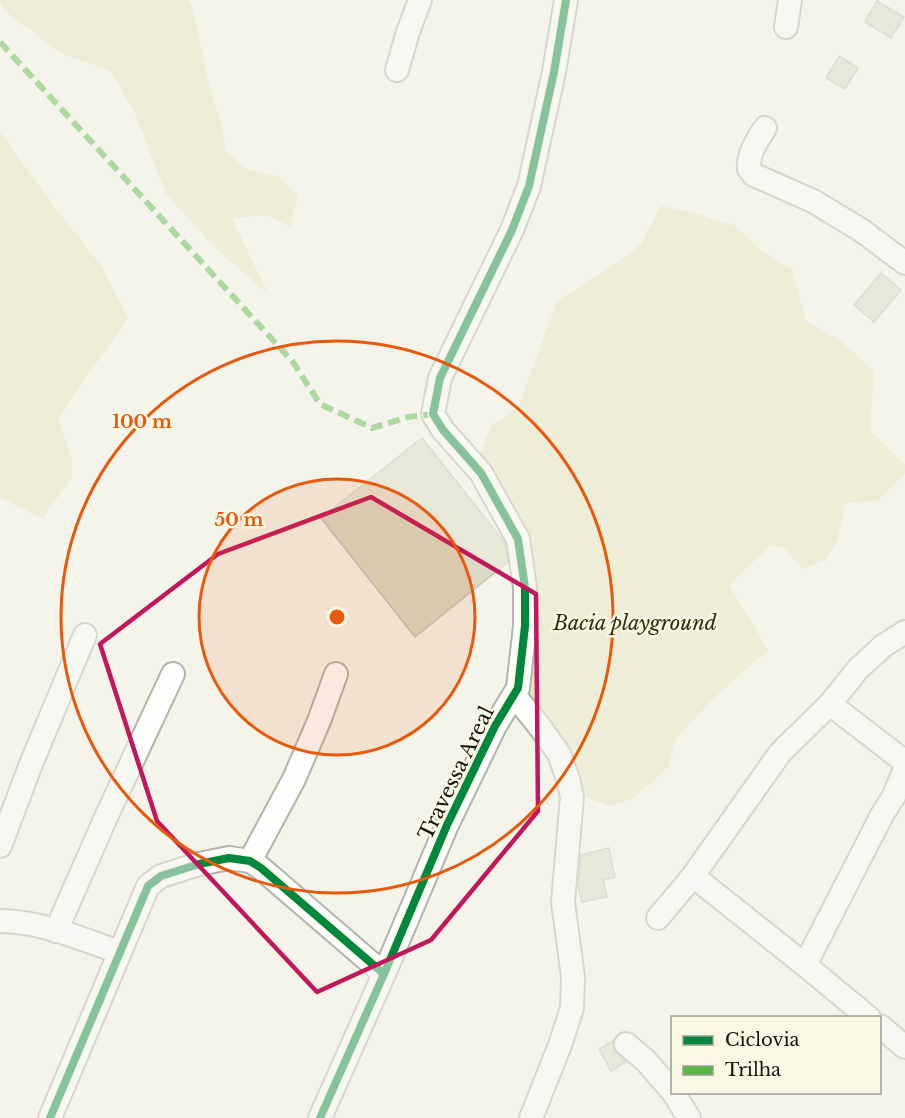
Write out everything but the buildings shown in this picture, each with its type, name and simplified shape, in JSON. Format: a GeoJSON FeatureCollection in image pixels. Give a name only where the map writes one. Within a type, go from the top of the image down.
{"type":"FeatureCollection","features":[{"type":"Feature","properties":{"kind":"street"},"geometry":{"type":"LineString","coordinates":[[397,70],[420,0]]}},
{"type":"Feature","properties":{"kind":"street","name":"Travessa Areal"},"geometry":{"type":"LineString","coordinates":[[320,1118],[447,825],[495,726],[518,688],[525,626],[525,588],[518,539],[481,473],[432,414],[440,378],[512,230],[529,186],[554,72],[566,0]]}},
{"type":"Feature","properties":{"kind":"street"},"geometry":{"type":"LineString","coordinates":[[786,27],[790,0]]}},
{"type":"Feature","properties":{"kind":"street"},"geometry":{"type":"LineString","coordinates":[[765,128],[748,161],[749,169],[754,175],[823,207],[861,230],[905,263]]}},
{"type":"Feature","properties":{"kind":"street"},"geometry":{"type":"LineString","coordinates":[[658,918],[693,876],[780,753],[830,704],[858,669],[883,646],[905,632]]}},
{"type":"Feature","properties":{"kind":"street"},"geometry":{"type":"LineString","coordinates":[[0,846],[85,635]]}},
{"type":"Feature","properties":{"kind":"street"},"geometry":{"type":"LineString","coordinates":[[56,931],[173,674]]}},
{"type":"Feature","properties":{"kind":"street"},"geometry":{"type":"LineString","coordinates":[[250,861],[294,779],[319,722],[336,674]]}},
{"type":"Feature","properties":{"kind":"street"},"geometry":{"type":"LineString","coordinates":[[514,695],[559,754],[572,797],[563,902],[573,977],[572,1008],[531,1118]]}},
{"type":"Feature","properties":{"kind":"street"},"geometry":{"type":"LineString","coordinates":[[830,704],[905,762]]}},
{"type":"Feature","properties":{"kind":"street"},"geometry":{"type":"LineString","coordinates":[[805,965],[894,796],[905,769]]}},
{"type":"Feature","properties":{"kind":"street"},"geometry":{"type":"LineString","coordinates":[[50,1118],[148,886],[161,876],[199,864],[229,858],[250,861],[384,974]]}},
{"type":"Feature","properties":{"kind":"street"},"geometry":{"type":"LineString","coordinates":[[693,876],[868,1016]]}},
{"type":"Feature","properties":{"kind":"street"},"geometry":{"type":"LineString","coordinates":[[0,921],[15,921],[56,931],[119,952]]}},
{"type":"Feature","properties":{"kind":"street"},"geometry":{"type":"LineString","coordinates":[[881,1028],[905,1047]]}},
{"type":"Feature","properties":{"kind":"street"},"geometry":{"type":"LineString","coordinates":[[626,1044],[646,1061],[671,1090]]}},
{"type":"Feature","properties":{"kind":"street"},"geometry":{"type":"LineString","coordinates":[[674,1094],[689,1118]]}},
{"type":"Feature","properties":{"kind":"highlighted area"},"geometry":{"type":"Polygon","coordinates":[[[371,497],[536,594],[538,811],[431,940],[317,992],[157,821],[100,644],[218,554],[371,497]]]}},
{"type":"Feature","properties":{"kind":"green space"},"geometry":{"type":"Polygon","coordinates":[[[0,0],[188,0],[193,9],[226,150],[245,169],[280,177],[298,196],[290,227],[268,215],[232,218],[268,294],[213,246],[166,194],[136,116],[111,71],[60,53],[4,10],[0,0]]]}},
{"type":"Feature","properties":{"kind":"green space"},"geometry":{"type":"Polygon","coordinates":[[[0,132],[101,266],[128,318],[58,418],[72,461],[72,477],[43,518],[0,497],[0,132]]]}},
{"type":"Feature","properties":{"kind":"green space","name":"Bacia playground"},"geometry":{"type":"Polygon","coordinates":[[[661,206],[692,212],[736,226],[764,253],[792,269],[806,321],[841,341],[874,371],[870,430],[905,465],[905,473],[878,501],[845,503],[838,539],[826,560],[802,569],[784,548],[771,545],[729,585],[768,650],[712,700],[677,738],[668,767],[632,799],[609,806],[578,795],[518,688],[536,612],[479,455],[491,426],[519,405],[557,301],[616,264],[641,244],[661,206]]]}},
{"type":"Feature","properties":{"kind":"marked path"},"geometry":{"type":"LineString","coordinates":[[0,42],[293,362],[320,404],[372,428],[408,417],[433,414]]}},
{"type":"Feature","properties":{"kind":"cycle path"},"geometry":{"type":"LineString","coordinates":[[320,1118],[447,825],[495,726],[518,688],[525,626],[525,588],[518,539],[481,473],[443,430],[433,414],[440,378],[512,230],[529,186],[554,72],[566,0]]}},
{"type":"Feature","properties":{"kind":"cycle path"},"geometry":{"type":"LineString","coordinates":[[50,1118],[148,886],[161,876],[199,864],[229,858],[250,861],[384,974]]}}]}
